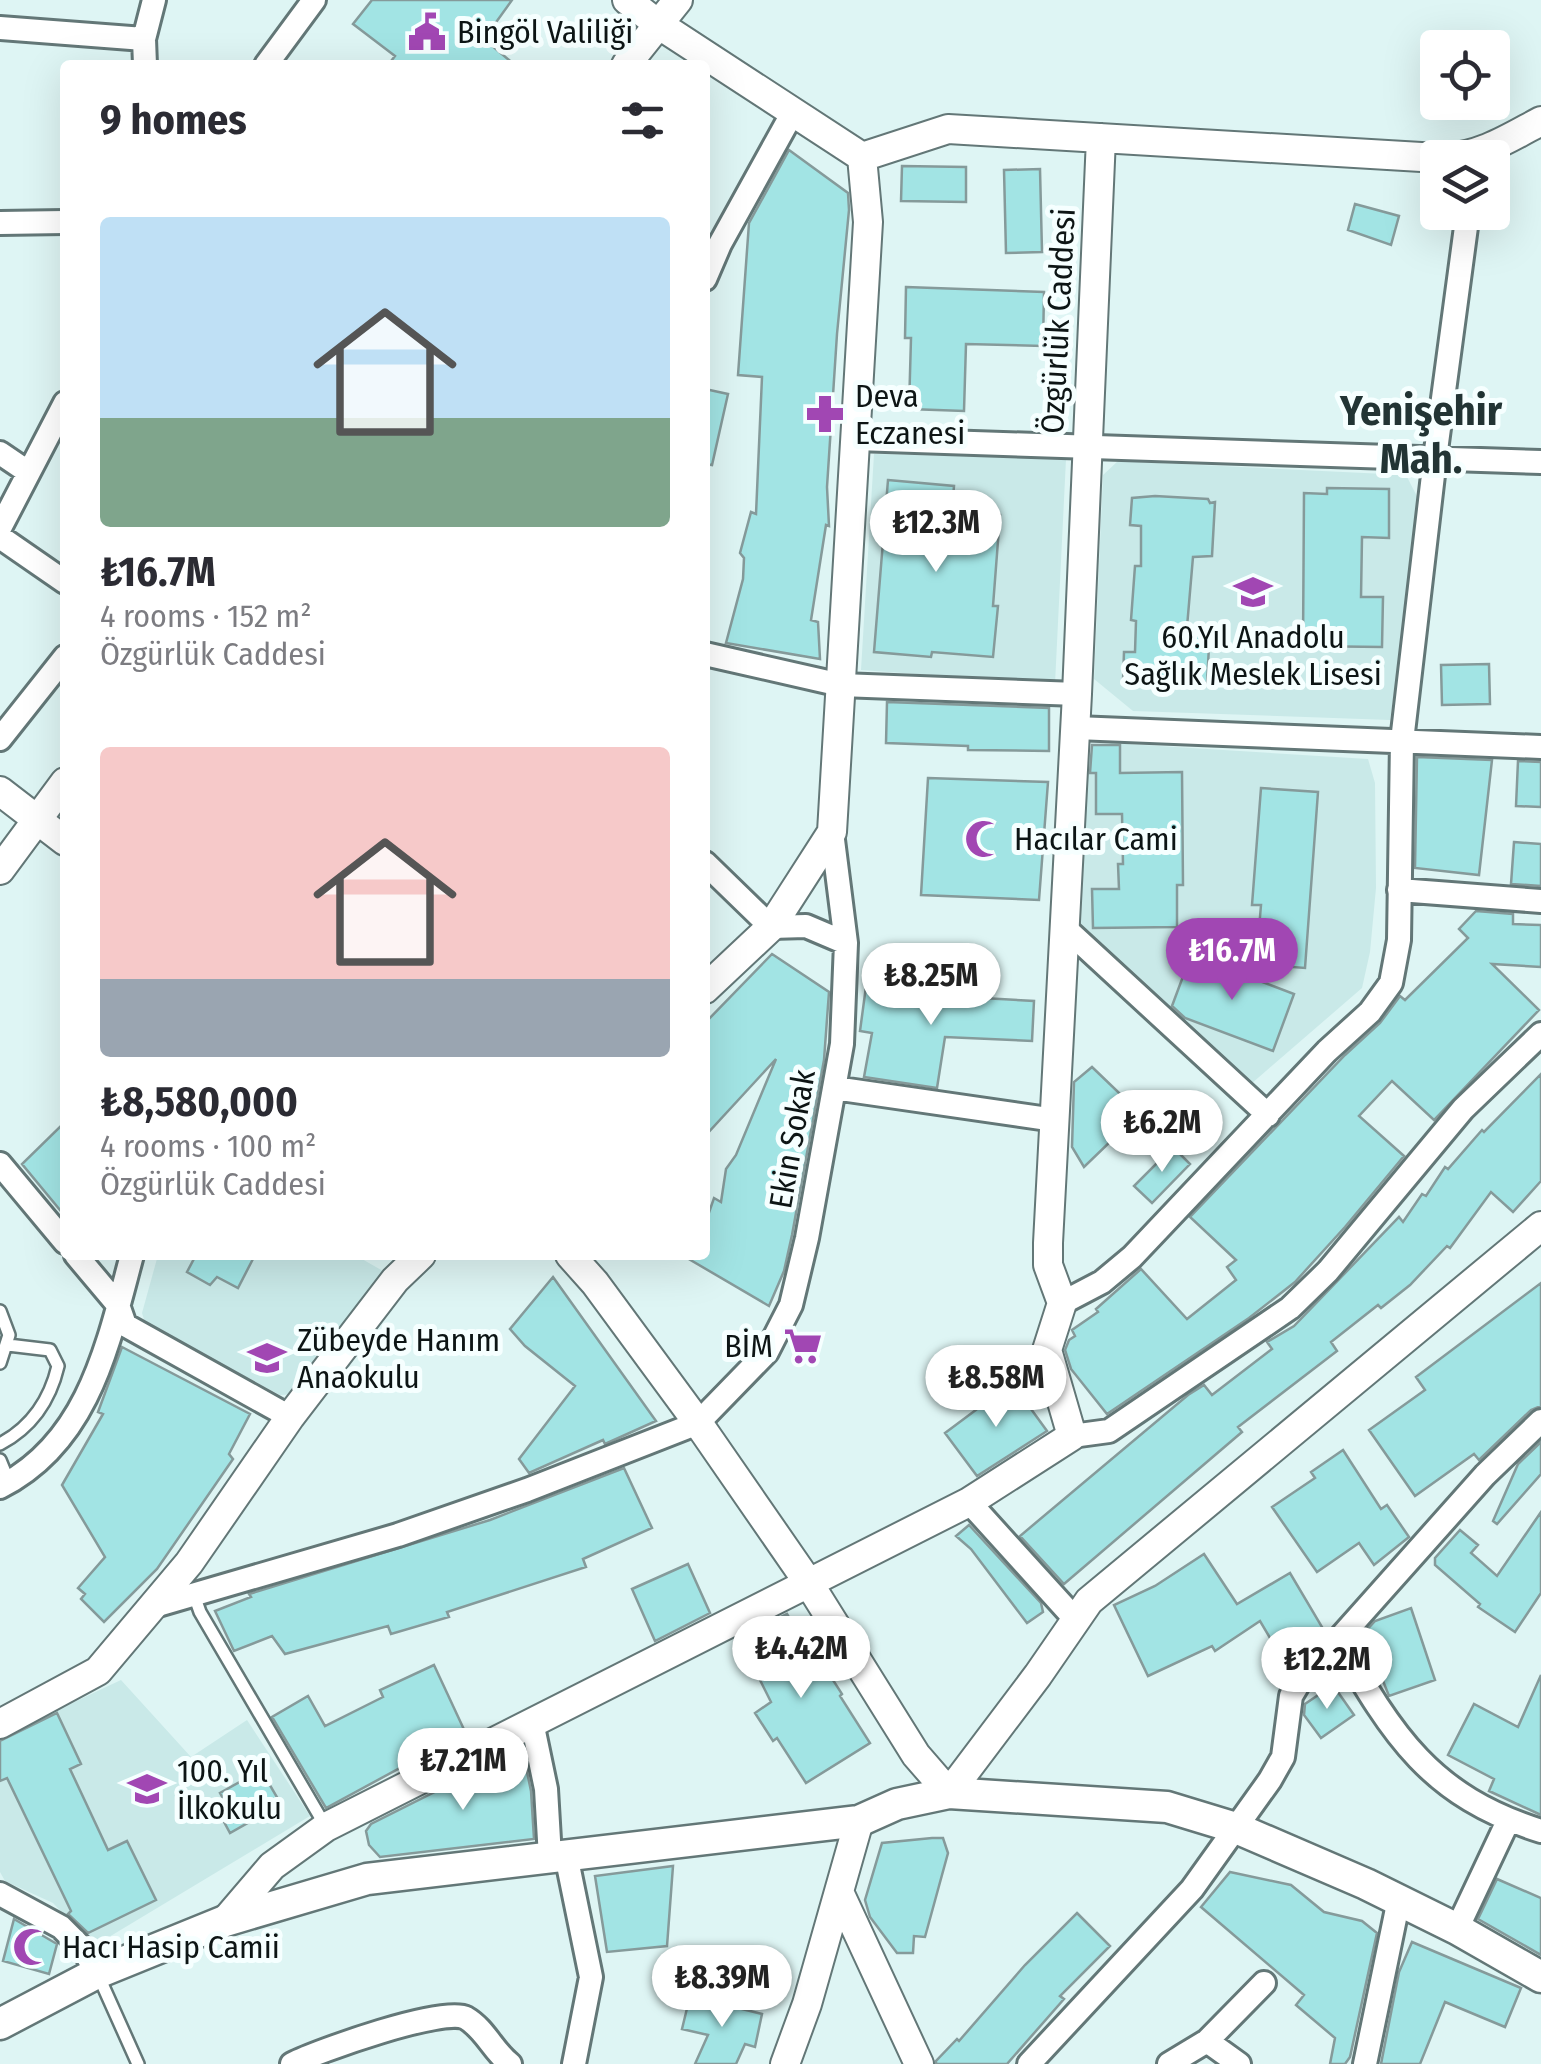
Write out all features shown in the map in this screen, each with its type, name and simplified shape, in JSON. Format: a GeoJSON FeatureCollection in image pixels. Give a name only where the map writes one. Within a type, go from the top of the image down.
{"type":"FeatureCollection","features":[{"type":"Feature","properties":{"kind":"main road"},"geometry":{"type":"LineString","coordinates":[[0,2024],[97,1973],[225,1921],[367,1879],[859,1821],[897,1804],[949,1793],[1167,1807],[1236,1828],[1399,1899],[1541,1977]]}},
{"type":"Feature","properties":{"kind":"street"},"geometry":{"type":"LineString","coordinates":[[145,60],[144,38],[154,0]]}},
{"type":"Feature","properties":{"kind":"street"},"geometry":{"type":"LineString","coordinates":[[270,60],[314,0]]}},
{"type":"Feature","properties":{"kind":"street"},"geometry":{"type":"LineString","coordinates":[[627,0],[862,157]]}},
{"type":"Feature","properties":{"kind":"street"},"geometry":{"type":"LineString","coordinates":[[630,60],[678,0]]}},
{"type":"Feature","properties":{"kind":"street"},"geometry":{"type":"LineString","coordinates":[[0,28],[144,38]]}},
{"type":"Feature","properties":{"kind":"street"},"geometry":{"type":"LineString","coordinates":[[710,270],[793,112]]}},
{"type":"Feature","properties":{"kind":"street"},"geometry":{"type":"LineString","coordinates":[[1503,140],[1541,121]]}},
{"type":"Feature","properties":{"kind":"street"},"geometry":{"type":"LineString","coordinates":[[862,157],[948,129],[1420,157]]}},
{"type":"Feature","properties":{"kind":"street","name":"Özgürlük Caddesi"},"geometry":{"type":"LineString","coordinates":[[1062,1303],[1048,1265],[1102,138]]}},
{"type":"Feature","properties":{"kind":"street"},"geometry":{"type":"LineString","coordinates":[[710,983],[771,927],[832,832],[868,222],[862,157]]}},
{"type":"Feature","properties":{"kind":"street"},"geometry":{"type":"LineString","coordinates":[[0,223],[60,222]]}},
{"type":"Feature","properties":{"kind":"street"},"geometry":{"type":"LineString","coordinates":[[1072,1436],[1047,1350],[1062,1303],[1102,1282],[1132,1257],[1370,1012],[1391,983],[1399,940],[1402,741],[1466,230]]}},
{"type":"Feature","properties":{"kind":"street"},"geometry":{"type":"LineString","coordinates":[[0,528],[60,412]]}},
{"type":"Feature","properties":{"kind":"street"},"geometry":{"type":"LineString","coordinates":[[856,439],[1541,462]]}},
{"type":"Feature","properties":{"kind":"street"},"geometry":{"type":"LineString","coordinates":[[0,453],[28,472]]}},
{"type":"Feature","properties":{"kind":"street"},"geometry":{"type":"LineString","coordinates":[[0,537],[60,579]]}},
{"type":"Feature","properties":{"kind":"street"},"geometry":{"type":"LineString","coordinates":[[710,655],[841,685],[1077,694]]}},
{"type":"Feature","properties":{"kind":"street"},"geometry":{"type":"LineString","coordinates":[[0,740],[60,663]]}},
{"type":"Feature","properties":{"kind":"street"},"geometry":{"type":"LineString","coordinates":[[1076,728],[1541,747]]}},
{"type":"Feature","properties":{"kind":"street"},"geometry":{"type":"LineString","coordinates":[[0,870],[60,789]]}},
{"type":"Feature","properties":{"kind":"street"},"geometry":{"type":"LineString","coordinates":[[0,791],[60,837]]}},
{"type":"Feature","properties":{"kind":"street","name":"Ekin Sokak"},"geometry":{"type":"LineString","coordinates":[[698,1423],[767,1352],[791,1304],[807,1238],[842,1044],[846,943],[832,832]]}},
{"type":"Feature","properties":{"kind":"street"},"geometry":{"type":"LineString","coordinates":[[710,868],[771,927],[806,926],[846,943]]}},
{"type":"Feature","properties":{"kind":"street"},"geometry":{"type":"LineString","coordinates":[[1399,890],[1541,902]]}},
{"type":"Feature","properties":{"kind":"street"},"geometry":{"type":"LineString","coordinates":[[1065,928],[1268,1115]]}},
{"type":"Feature","properties":{"kind":"street"},"geometry":{"type":"LineString","coordinates":[[225,1921],[272,1866],[326,1827],[969,1502],[1072,1436],[1109,1431],[1290,1308],[1328,1271],[1464,1110],[1541,1034]]}},
{"type":"Feature","properties":{"kind":"street"},"geometry":{"type":"LineString","coordinates":[[834,1088],[1056,1120]]}},
{"type":"Feature","properties":{"kind":"street"},"geometry":{"type":"LineString","coordinates":[[0,1164],[60,1236]]}},
{"type":"Feature","properties":{"kind":"street"},"geometry":{"type":"LineString","coordinates":[[574,1260],[698,1423],[808,1582],[916,1754],[949,1793],[1089,1602],[1541,1226]]}},
{"type":"Feature","properties":{"kind":"street"},"geometry":{"type":"LineString","coordinates":[[80,1260],[118,1306],[124,1325],[290,1417]]}},
{"type":"Feature","properties":{"kind":"street"},"geometry":{"type":"LineString","coordinates":[[4,1485],[39,1464],[62,1438],[95,1380],[131,1260]]}},
{"type":"Feature","properties":{"kind":"street"},"geometry":{"type":"LineString","coordinates":[[0,1724],[98,1671],[189,1563],[290,1417],[395,1280],[416,1260]]}},
{"type":"Feature","properties":{"kind":"street"},"geometry":{"type":"LineString","coordinates":[[1032,2063],[1192,1889],[1236,1828],[1283,1758],[1291,1696],[1306,1671],[1473,1488],[1541,1421]]}},
{"type":"Feature","properties":{"kind":"street"},"geometry":{"type":"LineString","coordinates":[[151,1607],[398,1535],[698,1423]]}},
{"type":"Feature","properties":{"kind":"street"},"geometry":{"type":"LineString","coordinates":[[969,1502],[1076,1620]]}},
{"type":"Feature","properties":{"kind":"street"},"geometry":{"type":"LineString","coordinates":[[1338,1640],[1405,1747],[1442,1782],[1508,1820],[1541,1831]]}},
{"type":"Feature","properties":{"kind":"street"},"geometry":{"type":"LineString","coordinates":[[532,1722],[558,1856],[592,1977],[574,2064]]}},
{"type":"Feature","properties":{"kind":"street"},"geometry":{"type":"LineString","coordinates":[[1457,1929],[1508,1820]]}},
{"type":"Feature","properties":{"kind":"street"},"geometry":{"type":"LineString","coordinates":[[787,2063],[859,1821]]}},
{"type":"Feature","properties":{"kind":"street"},"geometry":{"type":"LineString","coordinates":[[839,1892],[919,2064]]}},
{"type":"Feature","properties":{"kind":"street"},"geometry":{"type":"LineString","coordinates":[[0,1894],[62,1927],[84,1950],[97,1973]]}},
{"type":"Feature","properties":{"kind":"street"},"geometry":{"type":"LineString","coordinates":[[1365,2064],[1399,1899]]}},
{"type":"Feature","properties":{"kind":"street"},"geometry":{"type":"LineString","coordinates":[[1169,2064],[1207,2041],[1264,1983]]}},
{"type":"Feature","properties":{"kind":"street"},"geometry":{"type":"LineString","coordinates":[[292,2064],[371,2035],[439,2016],[462,2015],[478,2027],[510,2064]]}},
{"type":"Feature","properties":{"kind":"street"},"geometry":{"type":"LineString","coordinates":[[1207,2041],[1240,2064]]}},
{"type":"Feature","properties":{"kind":"lane"},"geometry":{"type":"LineString","coordinates":[[0,1311],[7,1325],[8,1345],[0,1362]]}},
{"type":"Feature","properties":{"kind":"lane"},"geometry":{"type":"LineString","coordinates":[[0,1444],[25,1428],[37,1414],[51,1391],[58,1366],[50,1350],[8,1345]]}},
{"type":"Feature","properties":{"kind":"lane"},"geometry":{"type":"LineString","coordinates":[[0,1460],[4,1485]]}},
{"type":"Feature","properties":{"kind":"lane"},"geometry":{"type":"LineString","coordinates":[[194,1594],[200,1612],[326,1827]]}},
{"type":"Feature","properties":{"kind":"lane"},"geometry":{"type":"LineString","coordinates":[[97,1973],[138,2064]]}},
{"type":"Feature","properties":{"kind":"shaded area"},"geometry":{"type":"Polygon","coordinates":[[[874,454],[1066,459],[1055,684],[861,670],[874,454]]]}},
{"type":"Feature","properties":{"kind":"shaded area","name":"60.Yıl Anadolu Sağlık Meslek Lisesi"},"geometry":{"type":"Polygon","coordinates":[[[1118,461],[1406,475],[1422,506],[1390,720],[1133,711],[1094,679],[1103,475],[1118,461]]]}},
{"type":"Feature","properties":{"kind":"shaded area"},"geometry":{"type":"Polygon","coordinates":[[[1111,743],[1368,759],[1375,783],[1376,888],[1362,988],[1251,1084],[1073,927],[1089,754],[1111,743]]]}},
{"type":"Feature","properties":{"kind":"shaded area","name":"Zübeyde Hanım Anaokulu"},"geometry":{"type":"Polygon","coordinates":[[[157,1260],[364,1260],[383,1271],[299,1394],[280,1395],[145,1323],[142,1313],[157,1260]]]}},
{"type":"Feature","properties":{"kind":"shaded area","name":"100. Yıl İlkokulu"},"geometry":{"type":"Polygon","coordinates":[[[121,1680],[191,1757],[247,1720],[310,1816],[94,1946],[53,1903],[5,1881],[0,1872],[0,1737],[121,1680]]]}},
{"type":"Feature","properties":{"kind":"building","name":"Bingöl Valiliği"},"geometry":{"type":"Polygon","coordinates":[[[372,0],[512,0],[484,39],[509,60],[392,60],[395,56],[353,24],[372,0]]]}},
{"type":"Feature","properties":{"kind":"building"},"geometry":{"type":"Polygon","coordinates":[[[789,150],[848,193],[827,487],[829,526],[826,525],[811,620],[818,622],[820,659],[726,643],[743,579],[744,558],[740,553],[751,512],[756,514],[762,377],[738,375],[749,223],[789,150]]]}},
{"type":"Feature","properties":{"kind":"building"},"geometry":{"type":"Polygon","coordinates":[[[902,166],[966,167],[966,202],[901,201],[902,166]]]}},
{"type":"Feature","properties":{"kind":"building"},"geometry":{"type":"Polygon","coordinates":[[[1040,169],[1042,252],[1006,253],[1004,170],[1040,169]]]}},
{"type":"Feature","properties":{"kind":"building"},"geometry":{"type":"Polygon","coordinates":[[[1355,204],[1399,216],[1391,245],[1348,230],[1355,204]]]}},
{"type":"Feature","properties":{"kind":"building"},"geometry":{"type":"Polygon","coordinates":[[[906,287],[1044,292],[1043,346],[966,344],[964,411],[909,409],[911,338],[905,338],[906,287]]]}},
{"type":"Feature","properties":{"kind":"building"},"geometry":{"type":"Polygon","coordinates":[[[710,390],[728,394],[710,465],[710,390]]]}},
{"type":"Feature","properties":{"kind":"building"},"geometry":{"type":"Polygon","coordinates":[[[888,480],[954,486],[952,511],[1000,515],[993,657],[874,652],[888,480]]]}},
{"type":"Feature","properties":{"kind":"building"},"geometry":{"type":"Polygon","coordinates":[[[1327,488],[1389,489],[1389,538],[1362,537],[1361,597],[1383,597],[1382,647],[1303,646],[1304,493],[1327,494],[1327,488]]]}},
{"type":"Feature","properties":{"kind":"building"},"geometry":{"type":"Polygon","coordinates":[[[1155,496],[1215,502],[1212,556],[1193,557],[1187,627],[1210,628],[1207,683],[1198,682],[1195,687],[1123,681],[1124,652],[1135,652],[1136,621],[1131,620],[1135,566],[1141,566],[1141,526],[1130,525],[1132,498],[1155,496]]]}},
{"type":"Feature","properties":{"kind":"building"},"geometry":{"type":"Polygon","coordinates":[[[1489,664],[1490,704],[1442,705],[1441,665],[1489,664]]]}},
{"type":"Feature","properties":{"kind":"building"},"geometry":{"type":"Polygon","coordinates":[[[887,702],[1049,708],[1049,751],[886,743],[887,702]]]}},
{"type":"Feature","properties":{"kind":"building"},"geometry":{"type":"Polygon","coordinates":[[[1092,745],[1120,745],[1120,773],[1182,772],[1183,885],[1177,885],[1177,927],[1093,928],[1092,889],[1119,889],[1118,864],[1123,864],[1122,814],[1096,814],[1096,773],[1090,773],[1092,745]]]}},
{"type":"Feature","properties":{"kind":"building"},"geometry":{"type":"Polygon","coordinates":[[[1417,757],[1492,760],[1479,875],[1415,868],[1417,757]]]}},
{"type":"Feature","properties":{"kind":"building"},"geometry":{"type":"Polygon","coordinates":[[[1518,761],[1541,762],[1541,807],[1516,806],[1518,761]]]}},
{"type":"Feature","properties":{"kind":"building","name":"Hacılar Cami"},"geometry":{"type":"Polygon","coordinates":[[[928,778],[1048,782],[1039,900],[921,895],[928,778]]]}},
{"type":"Feature","properties":{"kind":"building"},"geometry":{"type":"Polygon","coordinates":[[[1261,788],[1318,792],[1305,968],[1256,964],[1261,905],[1252,905],[1261,788]]]}},
{"type":"Feature","properties":{"kind":"building"},"geometry":{"type":"Polygon","coordinates":[[[1514,842],[1541,844],[1541,886],[1511,884],[1514,842]]]}},
{"type":"Feature","properties":{"kind":"building"},"geometry":{"type":"Polygon","coordinates":[[[1476,911],[1513,914],[1513,924],[1541,925],[1541,967],[1492,964],[1539,1010],[1434,1120],[1392,1081],[1359,1116],[1404,1156],[1345,1227],[1295,1282],[1249,1318],[1107,1414],[1071,1369],[1065,1350],[1075,1336],[1072,1330],[1098,1312],[1096,1309],[1141,1269],[1187,1319],[1236,1280],[1227,1267],[1236,1260],[1190,1217],[1380,1023],[1400,996],[1405,1000],[1468,938],[1459,929],[1476,911]]]}},
{"type":"Feature","properties":{"kind":"building"},"geometry":{"type":"Polygon","coordinates":[[[772,954],[829,992],[824,1060],[792,1235],[784,1271],[769,1306],[691,1260],[710,1260],[710,1210],[714,1198],[721,1202],[726,1169],[736,1155],[776,1059],[710,1131],[710,1018],[772,954]]]}},
{"type":"Feature","properties":{"kind":"building"},"geometry":{"type":"Polygon","coordinates":[[[1191,955],[1294,994],[1273,1051],[1185,1018],[1172,1006],[1191,955]]]}},
{"type":"Feature","properties":{"kind":"building"},"geometry":{"type":"Polygon","coordinates":[[[867,979],[948,988],[947,996],[1034,1001],[1032,1041],[945,1037],[937,1088],[864,1077],[872,1033],[860,1031],[867,979]]]}},
{"type":"Feature","properties":{"kind":"building"},"geometry":{"type":"Polygon","coordinates":[[[1092,1067],[1140,1113],[1084,1167],[1072,1147],[1074,1082],[1092,1067]]]}},
{"type":"Feature","properties":{"kind":"building"},"geometry":{"type":"Polygon","coordinates":[[[1541,1074],[1541,1181],[1513,1212],[1491,1192],[1450,1248],[1447,1246],[1410,1285],[1331,1342],[1337,1351],[1238,1427],[1242,1432],[1064,1584],[1020,1536],[1188,1395],[1204,1385],[1212,1395],[1272,1349],[1267,1342],[1294,1326],[1399,1217],[1403,1222],[1445,1167],[1448,1169],[1541,1074]]]}},
{"type":"Feature","properties":{"kind":"building"},"geometry":{"type":"Polygon","coordinates":[[[60,1127],[60,1210],[22,1164],[60,1127]]]}},
{"type":"Feature","properties":{"kind":"building"},"geometry":{"type":"Polygon","coordinates":[[[1173,1147],[1190,1164],[1152,1203],[1134,1186],[1173,1147]]]}},
{"type":"Feature","properties":{"kind":"building"},"geometry":{"type":"Polygon","coordinates":[[[193,1260],[252,1260],[238,1288],[217,1277],[210,1285],[187,1272],[193,1260]]]}},
{"type":"Feature","properties":{"kind":"building"},"geometry":{"type":"Polygon","coordinates":[[[553,1277],[656,1421],[529,1473],[519,1459],[575,1386],[510,1329],[553,1277]]]}},
{"type":"Feature","properties":{"kind":"building"},"geometry":{"type":"Polygon","coordinates":[[[1541,1283],[1541,1406],[1531,1410],[1479,1460],[1474,1454],[1415,1496],[1369,1430],[1425,1390],[1416,1377],[1541,1283]]]}},
{"type":"Feature","properties":{"kind":"building"},"geometry":{"type":"Polygon","coordinates":[[[122,1347],[250,1414],[229,1454],[233,1459],[157,1569],[104,1622],[81,1599],[85,1594],[78,1588],[105,1557],[62,1485],[103,1414],[98,1412],[122,1347]]]}},
{"type":"Feature","properties":{"kind":"building"},"geometry":{"type":"Polygon","coordinates":[[[1012,1383],[1047,1431],[977,1476],[945,1433],[1012,1383]]]}},
{"type":"Feature","properties":{"kind":"building"},"geometry":{"type":"Polygon","coordinates":[[[1541,1442],[1541,1474],[1497,1524],[1493,1521],[1518,1464],[1541,1442]]]}},
{"type":"Feature","properties":{"kind":"building"},"geometry":{"type":"Polygon","coordinates":[[[1343,1450],[1381,1509],[1387,1505],[1409,1537],[1374,1565],[1359,1543],[1317,1572],[1272,1507],[1315,1478],[1311,1472],[1343,1450]]]}},
{"type":"Feature","properties":{"kind":"building"},"geometry":{"type":"Polygon","coordinates":[[[624,1468],[652,1528],[583,1559],[586,1567],[447,1612],[449,1617],[391,1634],[388,1626],[285,1654],[272,1636],[234,1651],[215,1611],[251,1597],[249,1594],[490,1520],[624,1468]]]}},
{"type":"Feature","properties":{"kind":"building"},"geometry":{"type":"Polygon","coordinates":[[[1541,1512],[1541,1593],[1515,1632],[1478,1607],[1480,1604],[1435,1565],[1435,1558],[1460,1530],[1478,1545],[1471,1553],[1497,1576],[1541,1512]]]}},
{"type":"Feature","properties":{"kind":"building"},"geometry":{"type":"Polygon","coordinates":[[[969,1525],[1041,1603],[1043,1612],[1027,1623],[971,1549],[956,1536],[969,1525]]]}},
{"type":"Feature","properties":{"kind":"building"},"geometry":{"type":"Polygon","coordinates":[[[1204,1554],[1237,1604],[1290,1573],[1322,1627],[1279,1653],[1260,1621],[1215,1651],[1212,1646],[1148,1676],[1114,1605],[1155,1586],[1204,1554]]]}},
{"type":"Feature","properties":{"kind":"building"},"geometry":{"type":"Polygon","coordinates":[[[688,1564],[710,1613],[655,1641],[632,1589],[688,1564]]]}},
{"type":"Feature","properties":{"kind":"building"},"geometry":{"type":"Polygon","coordinates":[[[1411,1608],[1435,1680],[1389,1696],[1364,1633],[1375,1621],[1411,1608]]]}},
{"type":"Feature","properties":{"kind":"building"},"geometry":{"type":"Polygon","coordinates":[[[787,1614],[870,1743],[806,1783],[777,1738],[773,1741],[755,1713],[771,1702],[739,1638],[787,1614]]]}},
{"type":"Feature","properties":{"kind":"building"},"geometry":{"type":"Polygon","coordinates":[[[434,1665],[467,1736],[448,1742],[326,1808],[272,1717],[308,1696],[325,1726],[383,1697],[380,1690],[434,1665]]]}},
{"type":"Feature","properties":{"kind":"building"},"geometry":{"type":"Polygon","coordinates":[[[1541,1675],[1541,1815],[1489,1791],[1494,1779],[1448,1755],[1474,1704],[1518,1727],[1541,1675]]]}},
{"type":"Feature","properties":{"kind":"building"},"geometry":{"type":"Polygon","coordinates":[[[1333,1685],[1354,1715],[1321,1738],[1304,1715],[1305,1704],[1333,1685]]]}},
{"type":"Feature","properties":{"kind":"building"},"geometry":{"type":"Polygon","coordinates":[[[57,1713],[81,1764],[70,1769],[108,1850],[127,1841],[156,1900],[88,1933],[68,1914],[71,1911],[7,1778],[0,1781],[0,1741],[57,1713]]]}},
{"type":"Feature","properties":{"kind":"building"},"geometry":{"type":"Polygon","coordinates":[[[522,1748],[531,1791],[534,1839],[380,1857],[369,1845],[366,1831],[371,1824],[522,1748]]]}},
{"type":"Feature","properties":{"kind":"building"},"geometry":{"type":"Polygon","coordinates":[[[261,1770],[281,1804],[230,1833],[216,1807],[225,1802],[220,1793],[261,1770]]]}},
{"type":"Feature","properties":{"kind":"building"},"geometry":{"type":"Polygon","coordinates":[[[943,1838],[948,1853],[925,1937],[914,1936],[913,1953],[897,1953],[870,1917],[865,1900],[882,1843],[943,1838]]]}},
{"type":"Feature","properties":{"kind":"building"},"geometry":{"type":"Polygon","coordinates":[[[673,1866],[667,1946],[607,1952],[595,1876],[673,1866]]]}},
{"type":"Feature","properties":{"kind":"building"},"geometry":{"type":"Polygon","coordinates":[[[1230,1872],[1291,1885],[1324,1912],[1362,1921],[1377,1933],[1350,2057],[1345,2064],[1330,2064],[1335,2038],[1296,2005],[1304,1995],[1201,1907],[1230,1872]]]}},
{"type":"Feature","properties":{"kind":"building"},"geometry":{"type":"Polygon","coordinates":[[[1497,1879],[1541,1898],[1541,1955],[1478,1919],[1497,1879]]]}},
{"type":"Feature","properties":{"kind":"building"},"geometry":{"type":"Polygon","coordinates":[[[1077,1913],[1110,1946],[1060,1996],[1064,1999],[1007,2064],[936,2064],[1025,1965],[1077,1913]]]}},
{"type":"Feature","properties":{"kind":"building","name":"Hacı Hasip Camii"},"geometry":{"type":"Polygon","coordinates":[[[14,1919],[57,1944],[49,1974],[3,1961],[14,1919]]]}},
{"type":"Feature","properties":{"kind":"building"},"geometry":{"type":"Polygon","coordinates":[[[1412,1942],[1521,1988],[1505,2027],[1445,2002],[1420,2064],[1381,2064],[1399,1972],[1412,1942]]]}},
{"type":"Feature","properties":{"kind":"building"},"geometry":{"type":"Polygon","coordinates":[[[690,1996],[762,2014],[755,2047],[745,2044],[736,2064],[695,2064],[708,2035],[682,2029],[690,1996]]]}},
{"type":"Feature","properties":{"kind":"place","name":"Bingöl Valiliği"},"geometry":{"type":"Point","coordinates":[427,32]}},
{"type":"Feature","properties":{"kind":"place","name":"Deva Eczanesi"},"geometry":{"type":"Point","coordinates":[825,414]}},
{"type":"Feature","properties":{"kind":"place","name":"60.Yıl Anadolu Sağlık Meslek Lisesi"},"geometry":{"type":"Point","coordinates":[1253,592]}},
{"type":"Feature","properties":{"kind":"place","name":"Hacılar Cami"},"geometry":{"type":"Point","coordinates":[984,839]}},
{"type":"Feature","properties":{"kind":"place","name":"BİM"},"geometry":{"type":"Point","coordinates":[803,1346]}},
{"type":"Feature","properties":{"kind":"place","name":"Zübeyde Hanım Anaokulu"},"geometry":{"type":"Point","coordinates":[267,1358]}},
{"type":"Feature","properties":{"kind":"place","name":"100. Yıl İlkokulu"},"geometry":{"type":"Point","coordinates":[147,1789]}},
{"type":"Feature","properties":{"kind":"place","name":"Hacı Hasip Camii"},"geometry":{"type":"Point","coordinates":[32,1947]}},
{"type":"Feature","properties":{"kind":"district","name":"Yenişehir Mah."},"geometry":{"type":"Point","coordinates":[1421,434]}}]}
